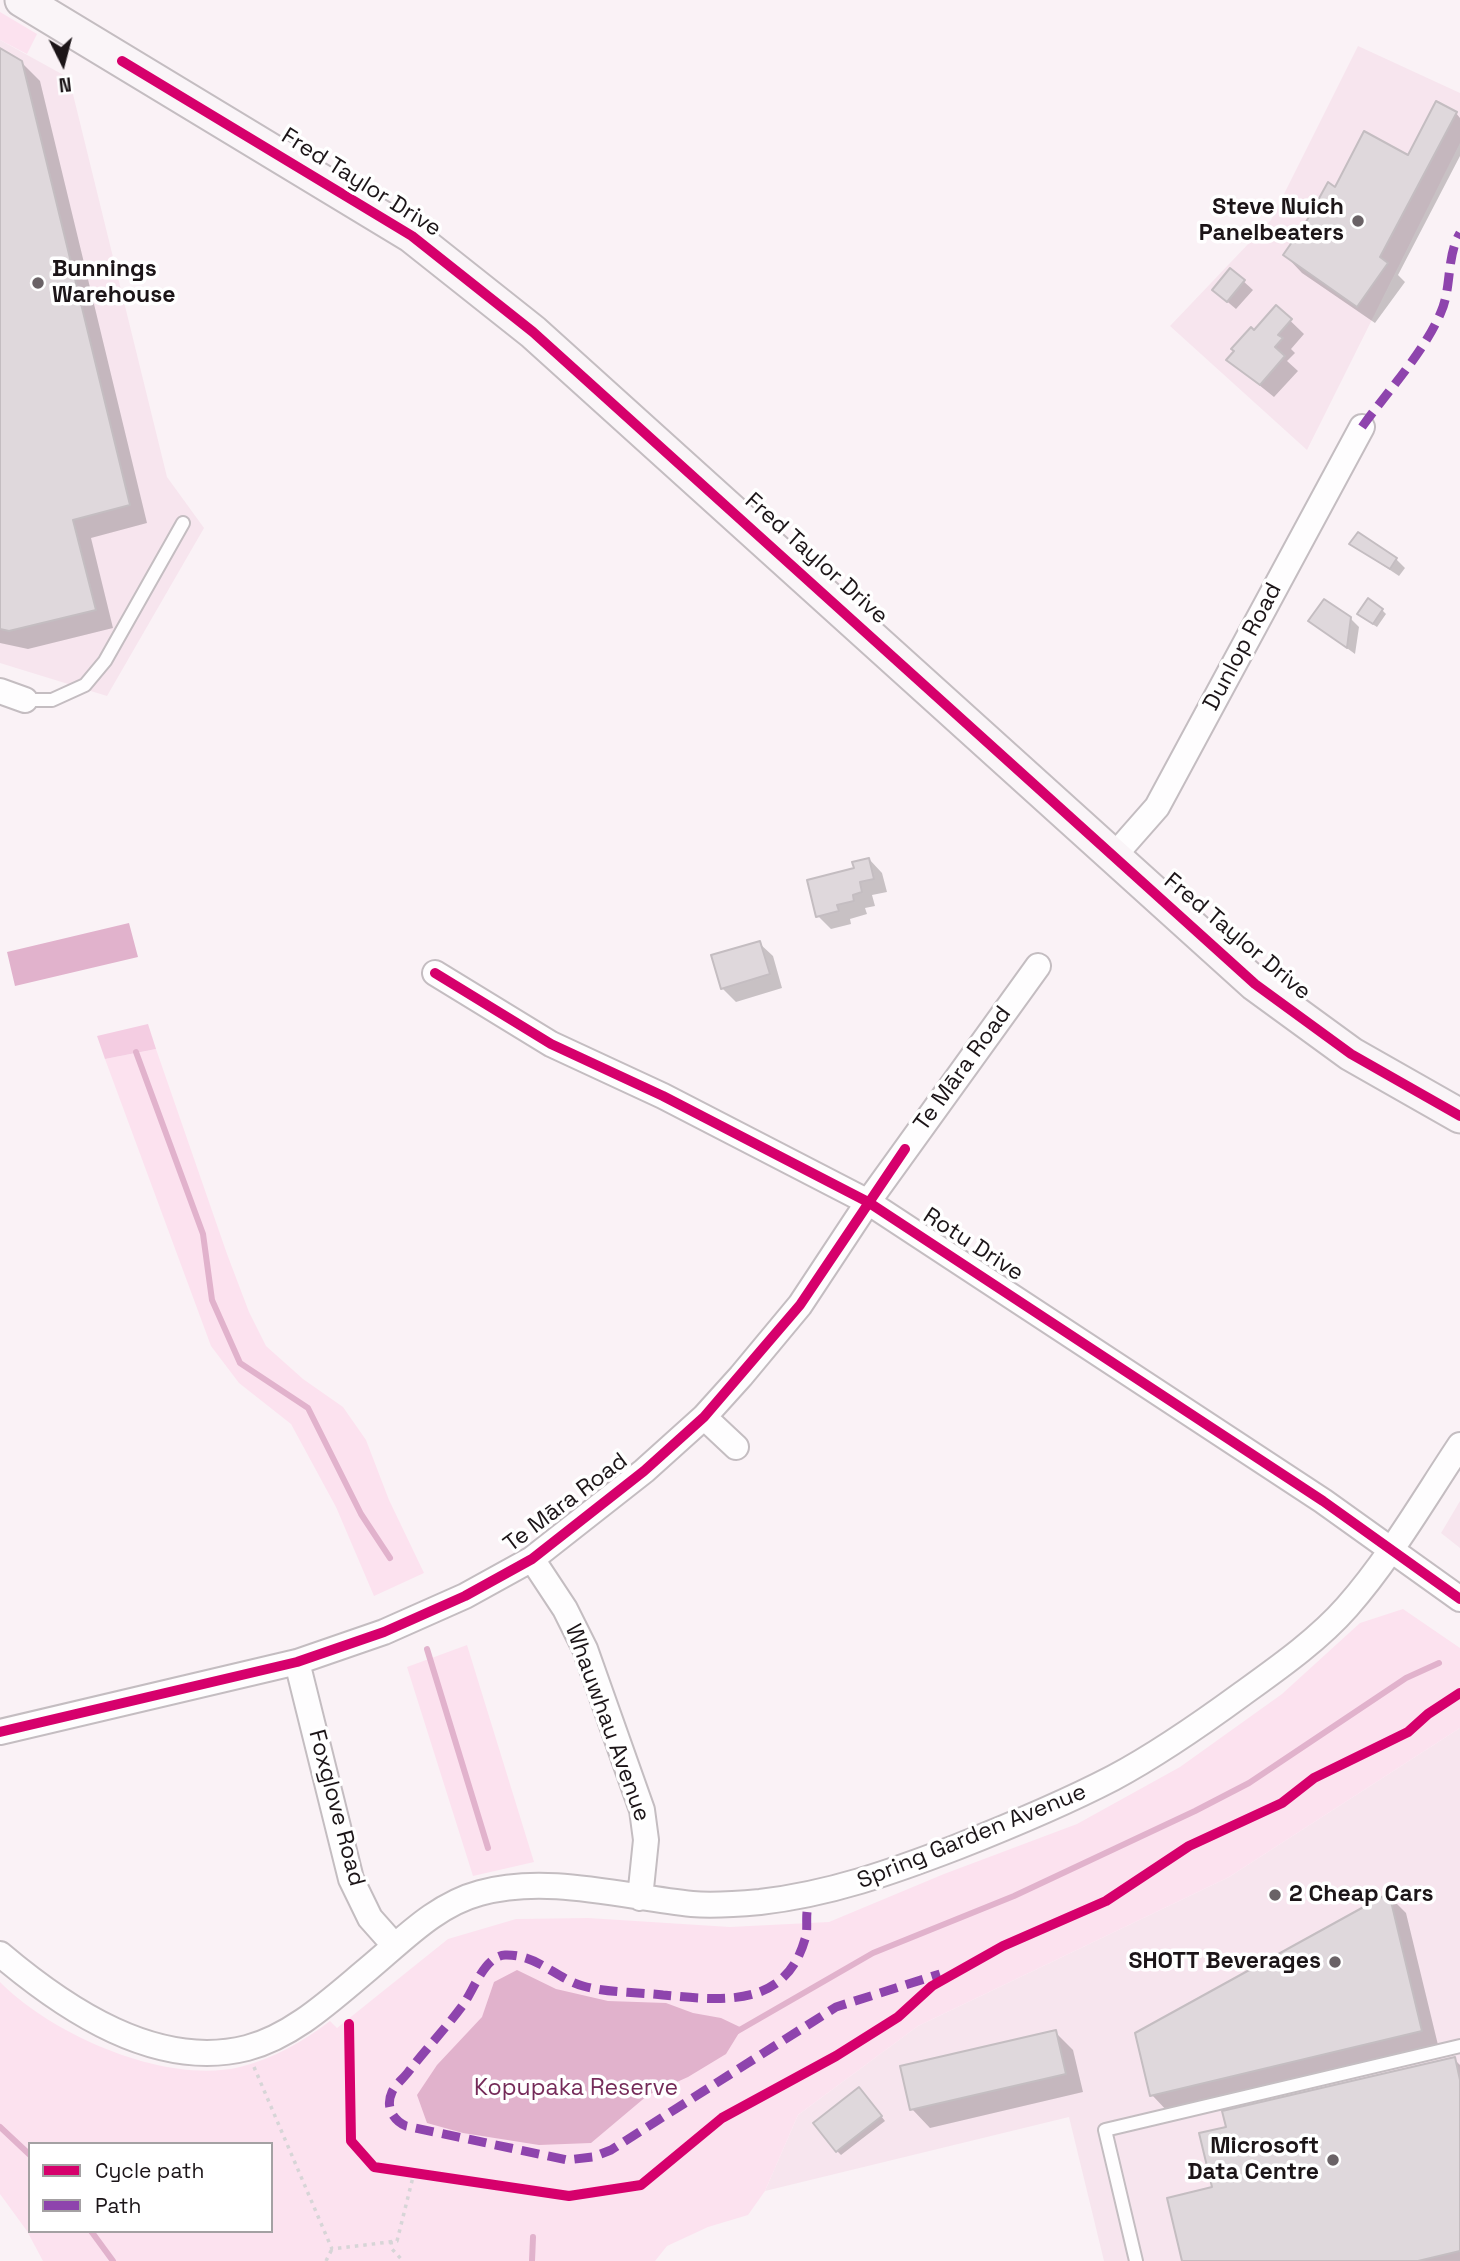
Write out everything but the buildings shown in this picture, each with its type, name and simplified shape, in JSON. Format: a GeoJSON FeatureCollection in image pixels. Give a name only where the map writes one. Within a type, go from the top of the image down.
{"type":"FeatureCollection","features":[{"type":"Feature","properties":{"kind":"main road","name":"Fred Taylor Drive"},"geometry":{"type":"LineString","coordinates":[[22,0],[403,231],[452,268],[533,331],[1255,984],[1351,1054],[1460,1116]]}},
{"type":"Feature","properties":{"kind":"street","name":"Dunlop Road"},"geometry":{"type":"LineString","coordinates":[[1113,858],[1157,807],[1362,427]]}},
{"type":"Feature","properties":{"kind":"street"},"geometry":{"type":"LineString","coordinates":[[0,691],[25,700]]}},
{"type":"Feature","properties":{"kind":"street","name":"Te Māra Road"},"geometry":{"type":"LineString","coordinates":[[0,1732],[297,1662],[384,1632],[465,1596],[532,1559],[644,1471],[704,1417],[800,1305],[868,1202],[1038,966]]}},
{"type":"Feature","properties":{"kind":"street","name":"Rotu Drive"},"geometry":{"type":"LineString","coordinates":[[435,973],[551,1044],[663,1096],[868,1202],[1391,1549],[1460,1599]]}},
{"type":"Feature","properties":{"kind":"street"},"geometry":{"type":"LineString","coordinates":[[704,1417],[736,1447]]}},
{"type":"Feature","properties":{"kind":"street","name":"Spring Garden Avenue"},"geometry":{"type":"LineString","coordinates":[[0,1954],[49,1992],[98,2023],[135,2039],[195,2052],[248,2048],[288,2030],[323,2006],[394,1945],[443,1910],[476,1894],[527,1886],[696,1905],[755,1902],[846,1887],[892,1872],[1065,1801],[1116,1777],[1275,1670],[1346,1608],[1391,1549],[1460,1446]]}},
{"type":"Feature","properties":{"kind":"street","name":"Whauwhau Avenue"},"geometry":{"type":"LineString","coordinates":[[532,1559],[565,1609],[585,1649],[642,1811],[646,1840],[640,1898]]}},
{"type":"Feature","properties":{"kind":"street","name":"Foxglove Road"},"geometry":{"type":"LineString","coordinates":[[297,1662],[351,1880],[370,1918],[394,1945]]}},
{"type":"Feature","properties":{"kind":"lane"},"geometry":{"type":"LineString","coordinates":[[25,700],[52,700],[85,685],[105,661],[183,523]]}},
{"type":"Feature","properties":{"kind":"lane"},"geometry":{"type":"LineString","coordinates":[[1136,2261],[1105,2130],[1460,2046]]}},
{"type":"Feature","properties":{"kind":"path"},"geometry":{"type":"LineString","coordinates":[[251,2059],[332,2249],[326,2261]]}},
{"type":"Feature","properties":{"kind":"path"},"geometry":{"type":"LineString","coordinates":[[401,2171],[427,2175]]}},
{"type":"Feature","properties":{"kind":"path"},"geometry":{"type":"LineString","coordinates":[[332,2249],[397,2241],[414,2173]]}},
{"type":"Feature","properties":{"kind":"path"},"geometry":{"type":"LineString","coordinates":[[391,2241],[392,2249],[402,2261]]}},
{"type":"Feature","properties":{"kind":"shaded area"},"geometry":{"type":"Polygon","coordinates":[[[0,40],[69,78],[167,477],[204,528],[107,696],[0,663],[0,40]]]}},
{"type":"Feature","properties":{"kind":"shaded area"},"geometry":{"type":"Polygon","coordinates":[[[1358,46],[1460,93],[1460,143],[1307,450],[1170,326],[1271,220],[1358,46]]]}},
{"type":"Feature","properties":{"kind":"shaded area"},"geometry":{"type":"Polygon","coordinates":[[[129,923],[138,957],[15,986],[7,952],[129,923]]]}},
{"type":"Feature","properties":{"kind":"shaded area"},"geometry":{"type":"Polygon","coordinates":[[[148,1024],[156,1049],[105,1059],[97,1036],[148,1024]]]}},
{"type":"Feature","properties":{"kind":"shaded area"},"geometry":{"type":"Polygon","coordinates":[[[1460,1501],[1460,1548],[1441,1533],[1460,1501]]]}},
{"type":"Feature","properties":{"kind":"shaded area"},"geometry":{"type":"Polygon","coordinates":[[[1460,1728],[1460,2261],[1104,2261],[1069,2117],[765,2191],[798,2115],[918,2026],[1229,1877],[1460,1728]]]}},
{"type":"Feature","properties":{"kind":"shaded area"},"geometry":{"type":"Polygon","coordinates":[[[517,1970],[556,1989],[608,2001],[666,2003],[693,2013],[721,2018],[742,2028],[726,2054],[688,2077],[648,2095],[591,2143],[539,2145],[463,2133],[427,2123],[417,2095],[437,2065],[482,2017],[494,1982],[517,1970]]]}},
{"type":"Feature","properties":{"kind":"green space"},"geometry":{"type":"Polygon","coordinates":[[[0,12],[37,34],[27,54],[0,40],[0,12]]]}},
{"type":"Feature","properties":{"kind":"green space"},"geometry":{"type":"Polygon","coordinates":[[[156,1049],[227,1254],[249,1312],[266,1346],[303,1379],[343,1407],[366,1440],[389,1500],[424,1573],[374,1596],[336,1507],[291,1424],[239,1383],[211,1346],[105,1059],[156,1049]]]}},
{"type":"Feature","properties":{"kind":"green space","name":"Kopupaka Reserve"},"geometry":{"type":"Polygon","coordinates":[[[1403,1609],[1460,1648],[1460,1728],[1229,1877],[918,2026],[798,2115],[765,2191],[748,2215],[708,2227],[667,2246],[655,2261],[43,2261],[28,2233],[273,2233],[273,2142],[28,2142],[28,2233],[0,2194],[0,1982],[22,2002],[49,2020],[112,2051],[179,2069],[211,2071],[240,2067],[276,2054],[330,2021],[337,2028],[448,1939],[516,1919],[588,1918],[730,1927],[829,1922],[944,1874],[1077,1824],[1180,1767],[1282,1694],[1360,1623],[1403,1609]]]}},
{"type":"Feature","properties":{"kind":"green space"},"geometry":{"type":"Polygon","coordinates":[[[467,1645],[534,1862],[473,1876],[407,1667],[467,1645]]]}},
{"type":"Feature","properties":{"kind":"waterway"},"geometry":{"type":"LineString","coordinates":[[136,1052],[203,1234],[212,1300],[240,1363],[308,1408],[361,1514],[390,1558]]}},
{"type":"Feature","properties":{"kind":"waterway"},"geometry":{"type":"LineString","coordinates":[[427,1649],[488,1848]]}},
{"type":"Feature","properties":{"kind":"waterway"},"geometry":{"type":"LineString","coordinates":[[736,2032],[873,1953],[1014,1896],[1249,1783],[1406,1678],[1439,1663]]}},
{"type":"Feature","properties":{"kind":"waterway"},"geometry":{"type":"LineString","coordinates":[[0,2127],[28,2153]]}},
{"type":"Feature","properties":{"kind":"waterway"},"geometry":{"type":"LineString","coordinates":[[92,2233],[113,2261]]}},
{"type":"Feature","properties":{"kind":"waterway"},"geometry":{"type":"LineString","coordinates":[[532,2261],[533,2237]]}},
{"type":"Feature","properties":{"kind":"marked path"},"geometry":{"type":"LineString","coordinates":[[1362,427],[1416,356],[1434,327],[1447,292],[1453,252],[1460,233]]}},
{"type":"Feature","properties":{"kind":"marked path"},"geometry":{"type":"LineString","coordinates":[[807,1912],[806,1936],[795,1962],[782,1978],[766,1989],[748,1996],[706,1998],[602,1990],[573,1982],[527,1958],[505,1955],[498,1957],[486,1967],[463,2005],[393,2089],[390,2108],[397,2120],[406,2126],[567,2160],[593,2157],[611,2150],[836,2007],[940,1974]]}},
{"type":"Feature","properties":{"kind":"cycle path"},"geometry":{"type":"LineString","coordinates":[[122,61],[412,236],[533,332],[1255,984],[1351,1054],[1460,1116]]}},
{"type":"Feature","properties":{"kind":"cycle path"},"geometry":{"type":"LineString","coordinates":[[435,973],[551,1044],[663,1096],[868,1202],[1323,1501],[1460,1599]]}},
{"type":"Feature","properties":{"kind":"cycle path"},"geometry":{"type":"LineString","coordinates":[[0,1732],[297,1662],[384,1632],[465,1596],[532,1559],[644,1471],[704,1417],[800,1305],[905,1149]]}},
{"type":"Feature","properties":{"kind":"cycle path"},"geometry":{"type":"LineString","coordinates":[[349,2024],[351,2141],[374,2167],[569,2196],[641,2185],[722,2118],[836,2056],[898,2017],[932,1986],[1003,1946],[1106,1901],[1189,1846],[1282,1803],[1314,1778],[1408,1732],[1428,1714],[1460,1693]]}},
{"type":"Feature","properties":{"kind":"place","name":"Steve Nuich Panelbeaters"},"geometry":{"type":"Point","coordinates":[1358,221]}},
{"type":"Feature","properties":{"kind":"place","name":"Bunnings Warehouse"},"geometry":{"type":"Point","coordinates":[38,283]}},
{"type":"Feature","properties":{"kind":"place","name":"2 Cheap Cars"},"geometry":{"type":"Point","coordinates":[1275,1895]}},
{"type":"Feature","properties":{"kind":"place","name":"SHOTT Beverages"},"geometry":{"type":"Point","coordinates":[1335,1962]}},
{"type":"Feature","properties":{"kind":"place","name":"Microsoft Data Centre"},"geometry":{"type":"Point","coordinates":[1333,2160]}}]}
